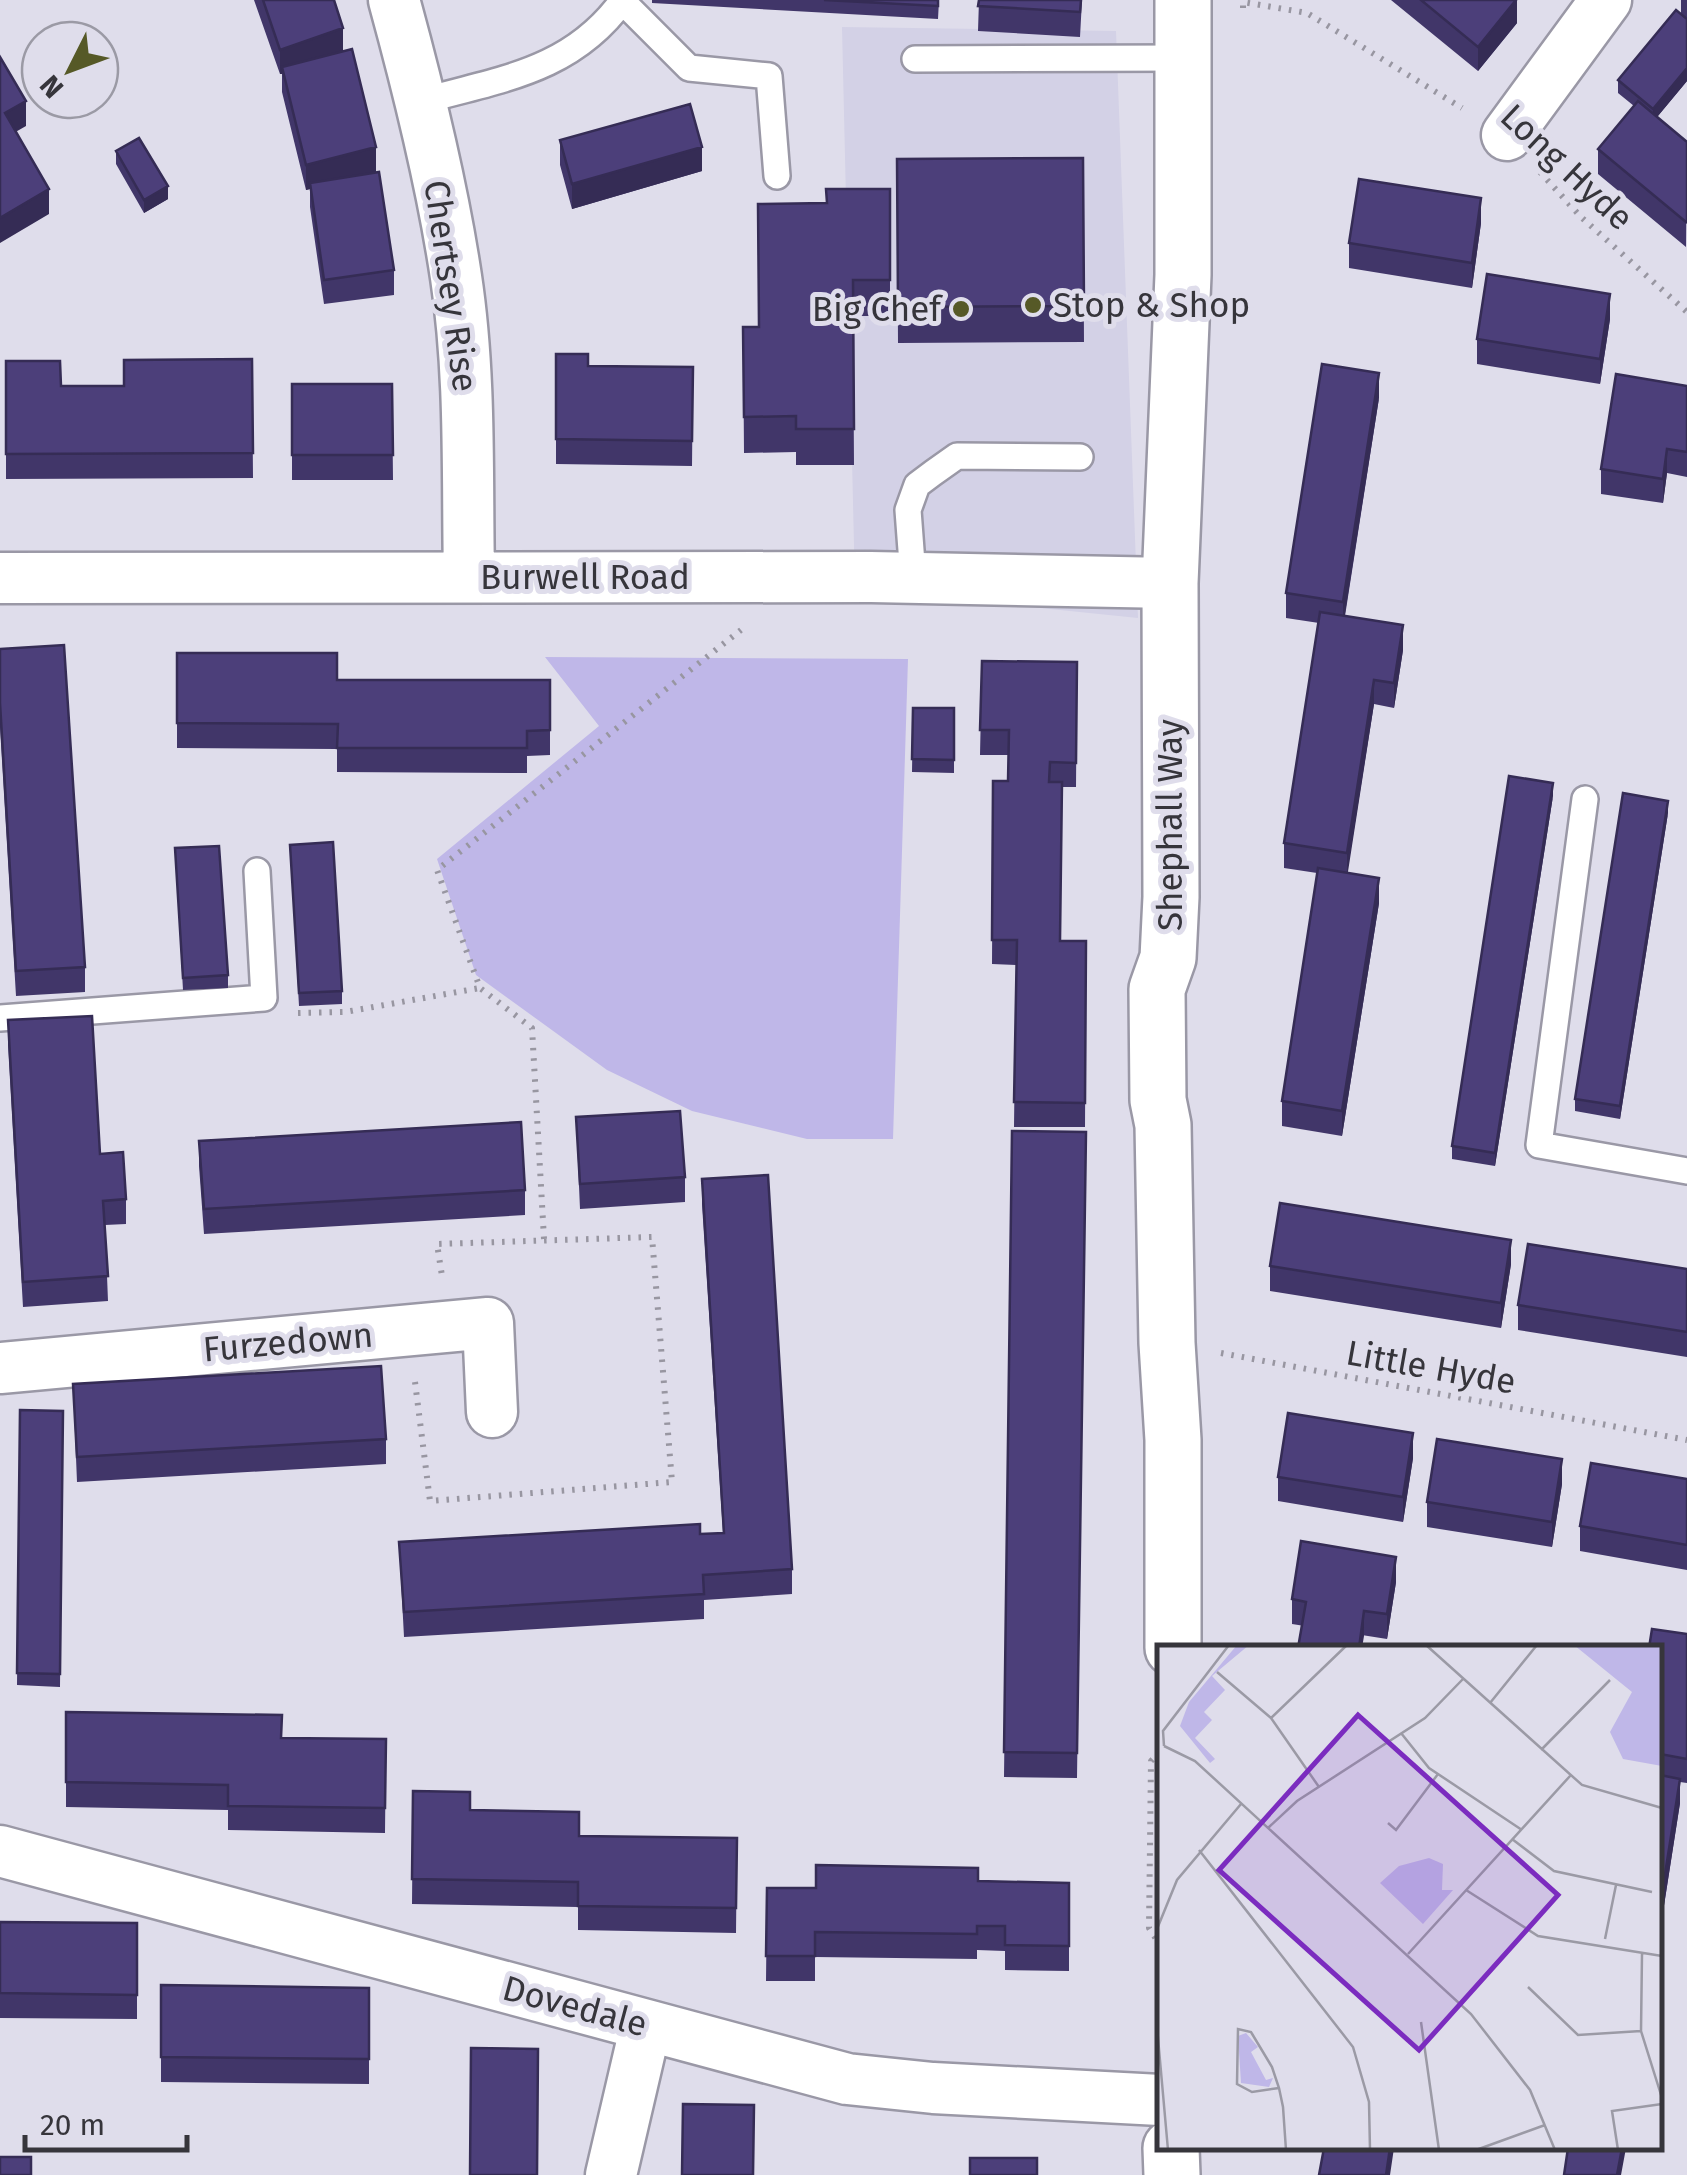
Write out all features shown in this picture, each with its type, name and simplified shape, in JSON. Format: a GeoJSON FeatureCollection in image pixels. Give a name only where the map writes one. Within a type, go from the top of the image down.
{"type":"FeatureCollection","features":[{"type":"Feature","properties":{"kind":"street","name":"Chertsey Rise"},"geometry":{"type":"LineString","coordinates":[[394,0],[422,101],[456,280],[468,407],[469,576]]}},
{"type":"Feature","properties":{"kind":"street","name":"Shephall Way"},"geometry":{"type":"LineString","coordinates":[[1172,1645],[1173,1440],[1156,988],[1168,958],[1171,898],[1170,584],[1182,274],[1182,0]]}},
{"type":"Feature","properties":{"kind":"street"},"geometry":{"type":"LineString","coordinates":[[1507,135],[1606,0]]}},
{"type":"Feature","properties":{"kind":"street","name":"Burwell Road"},"geometry":{"type":"LineString","coordinates":[[0,578],[914,577],[1170,584]]}},
{"type":"Feature","properties":{"kind":"street","name":"Furzedown"},"geometry":{"type":"LineString","coordinates":[[0,1368],[488,1323],[492,1412]]}},
{"type":"Feature","properties":{"kind":"street","name":"Dovedale"},"geometry":{"type":"LineString","coordinates":[[0,1851],[847,2079],[932,2088],[1157,2100]]}},
{"type":"Feature","properties":{"kind":"street"},"geometry":{"type":"LineString","coordinates":[[611,2175],[646,2026]]}},
{"type":"Feature","properties":{"kind":"street"},"geometry":{"type":"LineString","coordinates":[[1171,2150],[1172,2175]]}},
{"type":"Feature","properties":{"kind":"lane"},"geometry":{"type":"LineString","coordinates":[[422,101],[539,68],[573,51],[600,31],[623,1],[689,68],[769,76],[777,176]]}},
{"type":"Feature","properties":{"kind":"lane"},"geometry":{"type":"LineString","coordinates":[[915,59],[1184,58]]}},
{"type":"Feature","properties":{"kind":"lane"},"geometry":{"type":"LineString","coordinates":[[914,577],[908,510],[918,485],[933,473],[957,456],[1080,457]]}},
{"type":"Feature","properties":{"kind":"lane"},"geometry":{"type":"LineString","coordinates":[[1585,799],[1539,1145],[1687,1172]]}},
{"type":"Feature","properties":{"kind":"lane"},"geometry":{"type":"LineString","coordinates":[[0,1018],[264,998],[257,871]]}},
{"type":"Feature","properties":{"kind":"path","name":"Long Hyde"},"geometry":{"type":"LineString","coordinates":[[1243,22],[1243,2],[1306,13],[1507,135],[1581,218],[1687,312]]}},
{"type":"Feature","properties":{"kind":"path"},"geometry":{"type":"LineString","coordinates":[[544,1239],[532,1028],[480,988],[437,870],[808,577]]}},
{"type":"Feature","properties":{"kind":"path"},"geometry":{"type":"LineString","coordinates":[[264,998],[300,1014],[345,1012],[480,988]]}},
{"type":"Feature","properties":{"kind":"path"},"geometry":{"type":"LineString","coordinates":[[450,1326],[436,1244],[652,1237],[672,1482],[569,1492]]}},
{"type":"Feature","properties":{"kind":"path","name":"Little Hyde"},"geometry":{"type":"LineString","coordinates":[[1167,1343],[1687,1440]]}},
{"type":"Feature","properties":{"kind":"path"},"geometry":{"type":"LineString","coordinates":[[1157,1755],[1152,1761],[1149,1928],[1157,1940]]}},
{"type":"Feature","properties":{"kind":"shaded area"},"geometry":{"type":"Polygon","coordinates":[[[842,27],[1116,31],[1138,618],[855,589],[842,27]]]}},
{"type":"Feature","properties":{"kind":"shaded area"},"geometry":{"type":"Polygon","coordinates":[[[545,657],[908,659],[893,1139],[807,1139],[692,1111],[607,1070],[476,975],[437,859],[599,726],[545,657]]]}},
{"type":"Feature","properties":{"kind":"building"},"geometry":{"type":"Polygon","coordinates":[[[263,0],[334,0],[343,28],[280,50],[263,0]]]}},
{"type":"Feature","properties":{"kind":"building"},"geometry":{"type":"Polygon","coordinates":[[[824,0],[938,0],[938,6],[824,0]]]}},
{"type":"Feature","properties":{"kind":"building"},"geometry":{"type":"Polygon","coordinates":[[[979,0],[1081,0],[1080,12],[978,6],[979,0]]]}},
{"type":"Feature","properties":{"kind":"building"},"geometry":{"type":"Polygon","coordinates":[[[1421,0],[1516,0],[1478,47],[1421,0]]]}},
{"type":"Feature","properties":{"kind":"building"},"geometry":{"type":"Polygon","coordinates":[[[1676,10],[1687,19],[1687,68],[1653,109],[1618,80],[1676,10]]]}},
{"type":"Feature","properties":{"kind":"building"},"geometry":{"type":"Polygon","coordinates":[[[352,49],[376,147],[306,165],[282,67],[352,49]]]}},
{"type":"Feature","properties":{"kind":"building"},"geometry":{"type":"Polygon","coordinates":[[[0,57],[20,91],[20,104],[5,113],[49,189],[0,218],[0,57]]]}},
{"type":"Feature","properties":{"kind":"building"},"geometry":{"type":"Polygon","coordinates":[[[1638,101],[1687,142],[1686,222],[1598,149],[1638,101]]]}},
{"type":"Feature","properties":{"kind":"building"},"geometry":{"type":"Polygon","coordinates":[[[690,104],[702,147],[572,184],[560,140],[690,104]]]}},
{"type":"Feature","properties":{"kind":"building"},"geometry":{"type":"Polygon","coordinates":[[[139,138],[168,186],[144,200],[116,151],[139,138]]]}},
{"type":"Feature","properties":{"kind":"building"},"geometry":{"type":"Polygon","coordinates":[[[1083,158],[1084,306],[898,307],[897,159],[1083,158]]]}},
{"type":"Feature","properties":{"kind":"building"},"geometry":{"type":"Polygon","coordinates":[[[379,172],[394,270],[324,280],[310,183],[379,172]]]}},
{"type":"Feature","properties":{"kind":"building"},"geometry":{"type":"Polygon","coordinates":[[[1359,179],[1481,198],[1472,263],[1349,243],[1359,179]]]}},
{"type":"Feature","properties":{"kind":"building"},"geometry":{"type":"Polygon","coordinates":[[[826,189],[890,189],[890,280],[853,280],[854,429],[796,429],[796,416],[744,417],[743,327],[759,327],[758,204],[827,203],[826,189]]]}},
{"type":"Feature","properties":{"kind":"building"},"geometry":{"type":"Polygon","coordinates":[[[1487,274],[1610,294],[1600,359],[1477,339],[1487,274]]]}},
{"type":"Feature","properties":{"kind":"building"},"geometry":{"type":"Polygon","coordinates":[[[556,354],[588,354],[588,366],[693,367],[692,441],[556,439],[556,354]]]}},
{"type":"Feature","properties":{"kind":"building"},"geometry":{"type":"Polygon","coordinates":[[[252,359],[253,453],[6,454],[6,361],[60,361],[61,386],[124,386],[124,360],[252,359]]]}},
{"type":"Feature","properties":{"kind":"building"},"geometry":{"type":"Polygon","coordinates":[[[1322,364],[1379,373],[1343,602],[1286,593],[1322,364]]]}},
{"type":"Feature","properties":{"kind":"building"},"geometry":{"type":"Polygon","coordinates":[[[1616,374],[1687,386],[1687,452],[1667,449],[1663,479],[1601,469],[1616,374]]]}},
{"type":"Feature","properties":{"kind":"building"},"geometry":{"type":"Polygon","coordinates":[[[292,384],[392,384],[393,455],[292,455],[292,384]]]}},
{"type":"Feature","properties":{"kind":"building"},"geometry":{"type":"Polygon","coordinates":[[[1320,612],[1403,625],[1394,683],[1374,680],[1347,853],[1284,843],[1320,612]]]}},
{"type":"Feature","properties":{"kind":"building"},"geometry":{"type":"Polygon","coordinates":[[[64,645],[85,967],[16,971],[0,649],[64,645]]]}},
{"type":"Feature","properties":{"kind":"building"},"geometry":{"type":"Polygon","coordinates":[[[177,653],[337,653],[337,680],[550,680],[550,730],[527,731],[527,748],[337,748],[338,724],[177,723],[177,653]]]}},
{"type":"Feature","properties":{"kind":"building"},"geometry":{"type":"Polygon","coordinates":[[[982,661],[1077,662],[1076,763],[1050,762],[1049,782],[1062,782],[1060,941],[1086,941],[1085,1103],[1014,1102],[1017,940],[992,940],[993,781],[1008,781],[1009,730],[980,730],[982,661]]]}},
{"type":"Feature","properties":{"kind":"building"},"geometry":{"type":"Polygon","coordinates":[[[913,708],[954,708],[954,760],[912,759],[913,708]]]}},
{"type":"Feature","properties":{"kind":"building"},"geometry":{"type":"Polygon","coordinates":[[[1509,776],[1553,783],[1495,1153],[1452,1146],[1509,776]]]}},
{"type":"Feature","properties":{"kind":"building"},"geometry":{"type":"Polygon","coordinates":[[[1623,793],[1668,801],[1620,1106],[1575,1099],[1623,793]]]}},
{"type":"Feature","properties":{"kind":"building"},"geometry":{"type":"Polygon","coordinates":[[[333,842],[342,991],[299,993],[290,845],[333,842]]]}},
{"type":"Feature","properties":{"kind":"building"},"geometry":{"type":"Polygon","coordinates":[[[219,846],[228,975],[183,978],[175,848],[219,846]]]}},
{"type":"Feature","properties":{"kind":"building"},"geometry":{"type":"Polygon","coordinates":[[[1318,868],[1379,878],[1342,1111],[1282,1101],[1318,868]]]}},
{"type":"Feature","properties":{"kind":"building"},"geometry":{"type":"Polygon","coordinates":[[[92,1016],[100,1154],[123,1152],[126,1199],[103,1201],[108,1276],[23,1282],[8,1020],[92,1016]]]}},
{"type":"Feature","properties":{"kind":"building"},"geometry":{"type":"Polygon","coordinates":[[[680,1111],[685,1177],[580,1184],[576,1117],[680,1111]]]}},
{"type":"Feature","properties":{"kind":"building"},"geometry":{"type":"Polygon","coordinates":[[[521,1122],[525,1190],[204,1209],[199,1141],[521,1122]]]}},
{"type":"Feature","properties":{"kind":"building"},"geometry":{"type":"Polygon","coordinates":[[[1012,1131],[1086,1132],[1077,1753],[1004,1752],[1012,1131]]]}},
{"type":"Feature","properties":{"kind":"building"},"geometry":{"type":"Polygon","coordinates":[[[768,1175],[792,1569],[703,1575],[704,1594],[404,1612],[399,1542],[700,1524],[700,1534],[724,1533],[702,1179],[768,1175]]]}},
{"type":"Feature","properties":{"kind":"building"},"geometry":{"type":"Polygon","coordinates":[[[1280,1203],[1511,1240],[1501,1303],[1270,1266],[1280,1203]]]}},
{"type":"Feature","properties":{"kind":"building"},"geometry":{"type":"Polygon","coordinates":[[[1528,1244],[1687,1269],[1687,1332],[1518,1305],[1528,1244]]]}},
{"type":"Feature","properties":{"kind":"building"},"geometry":{"type":"Polygon","coordinates":[[[381,1366],[386,1439],[77,1457],[73,1384],[381,1366]]]}},
{"type":"Feature","properties":{"kind":"building"},"geometry":{"type":"Polygon","coordinates":[[[20,1410],[63,1411],[60,1674],[17,1673],[20,1410]]]}},
{"type":"Feature","properties":{"kind":"building"},"geometry":{"type":"Polygon","coordinates":[[[1288,1413],[1413,1433],[1403,1497],[1278,1477],[1288,1413]]]}},
{"type":"Feature","properties":{"kind":"building"},"geometry":{"type":"Polygon","coordinates":[[[1437,1439],[1562,1459],[1552,1522],[1427,1502],[1437,1439]]]}},
{"type":"Feature","properties":{"kind":"building"},"geometry":{"type":"Polygon","coordinates":[[[1591,1463],[1687,1479],[1687,1545],[1580,1526],[1591,1463]]]}},
{"type":"Feature","properties":{"kind":"building"},"geometry":{"type":"Polygon","coordinates":[[[1301,1541],[1396,1557],[1387,1614],[1364,1611],[1359,1645],[1299,1645],[1306,1602],[1292,1599],[1301,1541]]]}},
{"type":"Feature","properties":{"kind":"building"},"geometry":{"type":"Polygon","coordinates":[[[1652,1629],[1687,1634],[1687,1759],[1662,1754],[1662,1645],[1649,1645],[1652,1629]]]}},
{"type":"Feature","properties":{"kind":"building"},"geometry":{"type":"Polygon","coordinates":[[[66,1712],[282,1715],[281,1738],[386,1739],[385,1808],[228,1806],[228,1785],[66,1782],[66,1712]]]}},
{"type":"Feature","properties":{"kind":"building"},"geometry":{"type":"Polygon","coordinates":[[[1662,1775],[1680,1779],[1662,1893],[1662,1775]]]}},
{"type":"Feature","properties":{"kind":"building"},"geometry":{"type":"Polygon","coordinates":[[[413,1791],[470,1792],[470,1810],[579,1812],[579,1836],[737,1838],[736,1908],[578,1906],[578,1882],[412,1879],[413,1791]]]}},
{"type":"Feature","properties":{"kind":"building"},"geometry":{"type":"Polygon","coordinates":[[[816,1865],[978,1868],[978,1881],[1069,1883],[1069,1946],[1005,1945],[1005,1926],[977,1926],[977,1934],[815,1932],[815,1956],[766,1956],[767,1888],[816,1888],[816,1865]]]}},
{"type":"Feature","properties":{"kind":"building"},"geometry":{"type":"Polygon","coordinates":[[[0,1922],[137,1923],[137,1995],[0,1993],[0,1922]]]}},
{"type":"Feature","properties":{"kind":"building"},"geometry":{"type":"Polygon","coordinates":[[[161,1985],[369,1988],[369,2059],[161,2057],[161,1985]]]}},
{"type":"Feature","properties":{"kind":"building"},"geometry":{"type":"Polygon","coordinates":[[[471,2048],[538,2049],[537,2175],[470,2175],[471,2048]]]}},
{"type":"Feature","properties":{"kind":"building"},"geometry":{"type":"Polygon","coordinates":[[[683,2104],[754,2105],[753,2175],[682,2175],[683,2104]]]}},
{"type":"Feature","properties":{"kind":"building"},"geometry":{"type":"Polygon","coordinates":[[[1324,2150],[1390,2150],[1386,2175],[1319,2175],[1324,2150]]]}},
{"type":"Feature","properties":{"kind":"building"},"geometry":{"type":"Polygon","coordinates":[[[1568,2150],[1622,2150],[1617,2175],[1564,2175],[1568,2150]]]}},
{"type":"Feature","properties":{"kind":"building"},"geometry":{"type":"Polygon","coordinates":[[[0,2157],[31,2157],[31,2175],[0,2175],[0,2157]]]}},
{"type":"Feature","properties":{"kind":"building"},"geometry":{"type":"Polygon","coordinates":[[[970,2158],[1037,2158],[1037,2175],[970,2175],[970,2158]]]}},
{"type":"Feature","properties":{"kind":"place","name":"Stop & Shop"},"geometry":{"type":"Point","coordinates":[1033,305]}},
{"type":"Feature","properties":{"kind":"place","name":"Big Chef"},"geometry":{"type":"Point","coordinates":[961,309]}}]}
